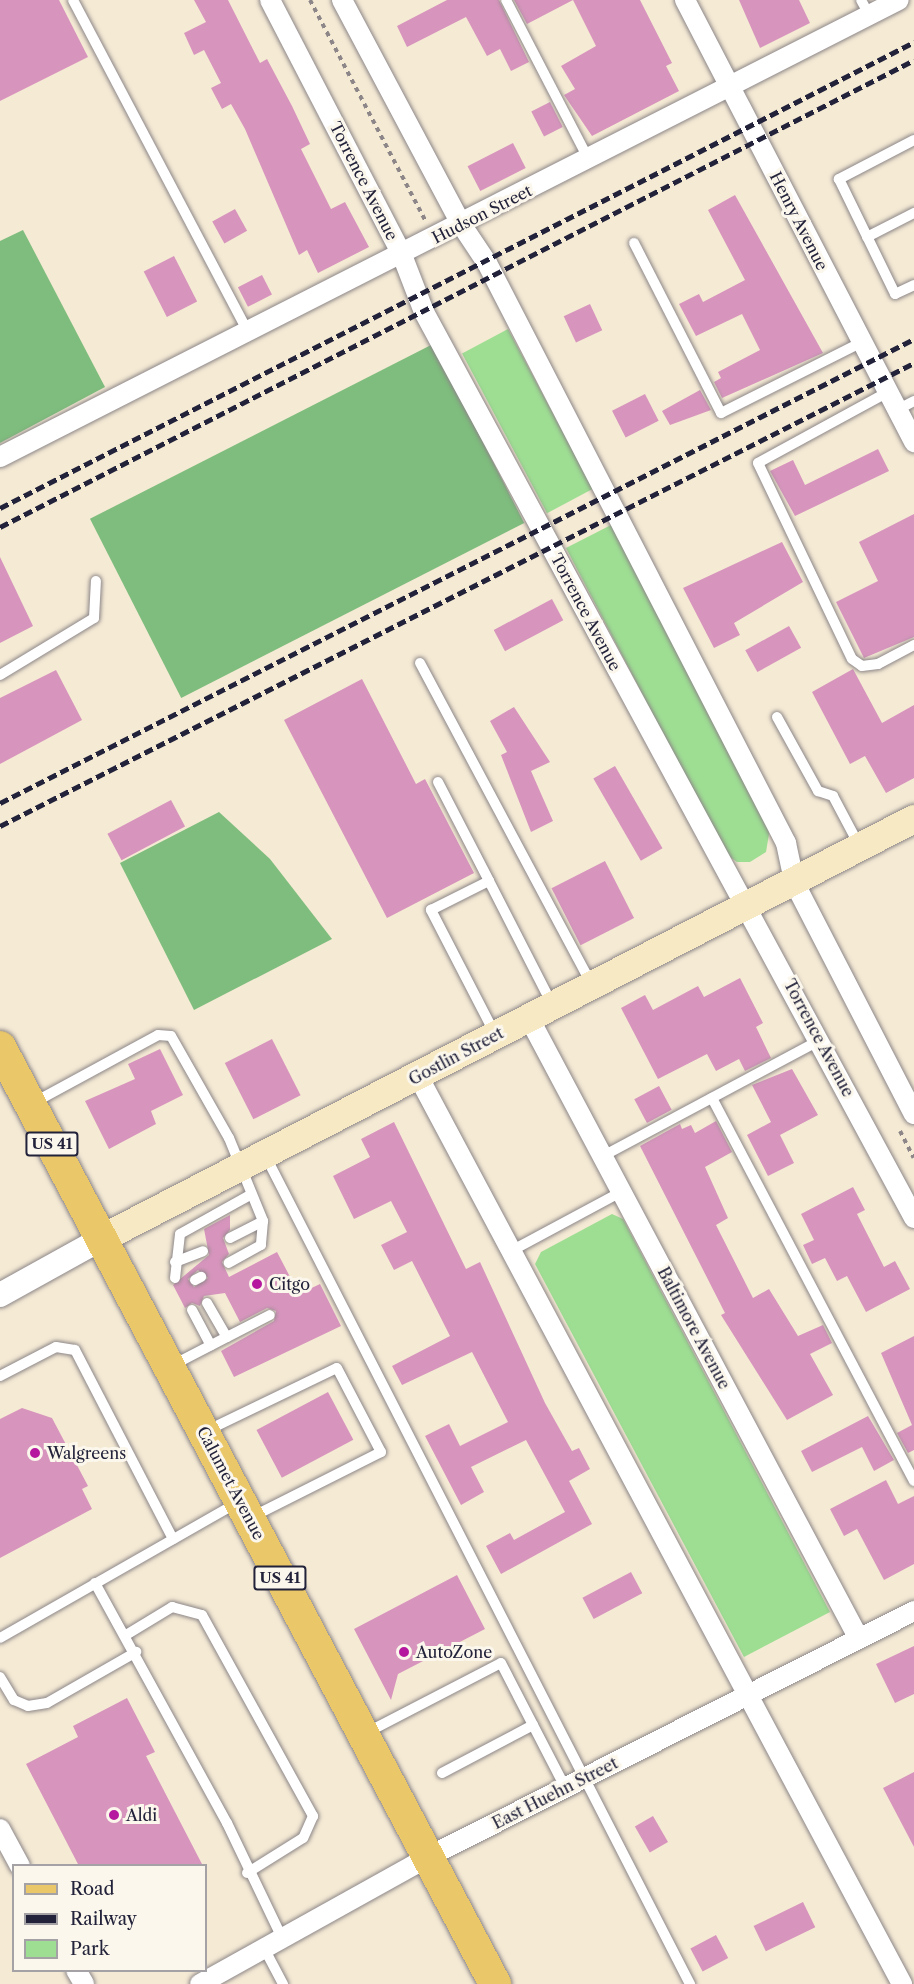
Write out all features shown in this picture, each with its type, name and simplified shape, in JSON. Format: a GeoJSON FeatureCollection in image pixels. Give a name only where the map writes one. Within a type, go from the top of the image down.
{"type":"FeatureCollection","features":[{"type":"Feature","properties":{"kind":"main road","name":"Gostlin Street"},"geometry":{"type":"LineString","coordinates":[[101,1239],[914,819]]}},
{"type":"Feature","properties":{"kind":"main road","name":"Calumet Avenue"},"geometry":{"type":"LineString","coordinates":[[0,1047],[495,1984]]}},
{"type":"Feature","properties":{"kind":"street","name":"Torrence Avenue"},"geometry":{"type":"LineString","coordinates":[[270,0],[402,255],[424,312],[726,877],[750,905],[914,1218]]}},
{"type":"Feature","properties":{"kind":"street"},"geometry":{"type":"LineString","coordinates":[[342,0],[461,225],[487,263],[786,843],[794,882],[914,1114]]}},
{"type":"Feature","properties":{"kind":"street","name":"Henry Avenue"},"geometry":{"type":"LineString","coordinates":[[685,0],[888,392],[906,406],[914,442]]}},
{"type":"Feature","properties":{"kind":"street","name":"Hudson Street"},"geometry":{"type":"LineString","coordinates":[[0,457],[731,88],[866,8],[899,0]]}},
{"type":"Feature","properties":{"kind":"street","name":"Baltimore Avenue"},"geometry":{"type":"LineString","coordinates":[[541,1012],[603,1156],[621,1192],[859,1638]]}},
{"type":"Feature","properties":{"kind":"street"},"geometry":{"type":"LineString","coordinates":[[418,1076],[902,1984]]}},
{"type":"Feature","properties":{"kind":"street","name":"Gostlin Street"},"geometry":{"type":"LineString","coordinates":[[0,1295],[101,1239]]}},
{"type":"Feature","properties":{"kind":"street","name":"East Huehn Street"},"geometry":{"type":"LineString","coordinates":[[200,1984],[428,1857],[914,1611]]}},
{"type":"Feature","properties":{"kind":"street"},"geometry":{"type":"LineString","coordinates":[[0,1829],[19,1864]]}},
{"type":"Feature","properties":{"kind":"lane"},"geometry":{"type":"LineString","coordinates":[[73,0],[248,332]]}},
{"type":"Feature","properties":{"kind":"lane"},"geometry":{"type":"LineString","coordinates":[[506,0],[589,160]]}},
{"type":"Feature","properties":{"kind":"lane"},"geometry":{"type":"LineString","coordinates":[[914,140],[839,179],[895,294],[914,285]]}},
{"type":"Feature","properties":{"kind":"lane"},"geometry":{"type":"LineString","coordinates":[[867,237],[914,213]]}},
{"type":"Feature","properties":{"kind":"lane"},"geometry":{"type":"LineString","coordinates":[[634,243],[721,413],[862,342]]}},
{"type":"Feature","properties":{"kind":"lane"},"geometry":{"type":"LineString","coordinates":[[888,392],[758,463],[852,659],[862,666],[878,664],[914,645]]}},
{"type":"Feature","properties":{"kind":"lane"},"geometry":{"type":"LineString","coordinates":[[0,675],[94,618],[96,581]]}},
{"type":"Feature","properties":{"kind":"lane"},"geometry":{"type":"LineString","coordinates":[[420,663],[593,986]]}},
{"type":"Feature","properties":{"kind":"lane"},"geometry":{"type":"LineString","coordinates":[[777,717],[818,791],[833,796],[860,847]]}},
{"type":"Feature","properties":{"kind":"lane"},"geometry":{"type":"LineString","coordinates":[[438,782],[489,881],[541,1012]]}},
{"type":"Feature","properties":{"kind":"lane"},"geometry":{"type":"LineString","coordinates":[[489,881],[431,910],[496,1035]]}},
{"type":"Feature","properties":{"kind":"lane"},"geometry":{"type":"LineString","coordinates":[[30,1104],[165,1033],[229,1138],[238,1168],[263,1221],[261,1245],[229,1263]]}},
{"type":"Feature","properties":{"kind":"lane"},"geometry":{"type":"LineString","coordinates":[[603,1156],[820,1040]]}},
{"type":"Feature","properties":{"kind":"lane"},"geometry":{"type":"LineString","coordinates":[[712,1098],[914,1480]]}},
{"type":"Feature","properties":{"kind":"lane"},"geometry":{"type":"LineString","coordinates":[[265,1155],[690,1984]]}},
{"type":"Feature","properties":{"kind":"lane"},"geometry":{"type":"LineString","coordinates":[[511,1251],[621,1192]]}},
{"type":"Feature","properties":{"kind":"lane"},"geometry":{"type":"LineString","coordinates":[[203,1251],[179,1269],[180,1234],[250,1195]]}},
{"type":"Feature","properties":{"kind":"lane"},"geometry":{"type":"LineString","coordinates":[[230,1238],[263,1221]]}},
{"type":"Feature","properties":{"kind":"lane"},"geometry":{"type":"LineString","coordinates":[[207,1303],[227,1337]]}},
{"type":"Feature","properties":{"kind":"lane"},"geometry":{"type":"LineString","coordinates":[[192,1310],[211,1345]]}},
{"type":"Feature","properties":{"kind":"lane"},"geometry":{"type":"LineString","coordinates":[[169,1367],[270,1315]]}},
{"type":"Feature","properties":{"kind":"lane"},"geometry":{"type":"LineString","coordinates":[[0,1376],[56,1347],[75,1350],[173,1539]]}},
{"type":"Feature","properties":{"kind":"lane"},"geometry":{"type":"LineString","coordinates":[[0,1638],[173,1539],[381,1452],[337,1368],[203,1432]]}},
{"type":"Feature","properties":{"kind":"lane"},"geometry":{"type":"LineString","coordinates":[[95,1583],[136,1653],[227,1823],[247,1873],[282,1938]]}},
{"type":"Feature","properties":{"kind":"lane"},"geometry":{"type":"LineString","coordinates":[[126,1635],[172,1607],[202,1614],[313,1816],[303,1838],[247,1873]]}},
{"type":"Feature","properties":{"kind":"lane"},"geometry":{"type":"LineString","coordinates":[[0,1677],[14,1700],[28,1706],[46,1703],[136,1653]]}},
{"type":"Feature","properties":{"kind":"lane"},"geometry":{"type":"LineString","coordinates":[[363,1734],[501,1663],[565,1787]]}},
{"type":"Feature","properties":{"kind":"lane"},"geometry":{"type":"LineString","coordinates":[[442,1773],[533,1725]]}},
{"type":"Feature","properties":{"kind":"lane"},"geometry":{"type":"LineString","coordinates":[[264,1948],[283,1984]]}},
{"type":"Feature","properties":{"kind":"path"},"geometry":{"type":"LineString","coordinates":[[310,0],[427,223]]}},
{"type":"Feature","properties":{"kind":"green space"},"geometry":{"type":"Polygon","coordinates":[[[23,230],[105,387],[0,443],[0,241],[23,230]]]}},
{"type":"Feature","properties":{"kind":"green space"},"geometry":{"type":"Polygon","coordinates":[[[508,329],[593,489],[547,513],[462,353],[508,329]]]}},
{"type":"Feature","properties":{"kind":"green space"},"geometry":{"type":"Polygon","coordinates":[[[433,344],[524,523],[181,698],[90,519],[433,344]]]}},
{"type":"Feature","properties":{"kind":"green space"},"geometry":{"type":"Polygon","coordinates":[[[611,525],[770,828],[766,852],[750,862],[737,862],[726,854],[566,548],[611,525]]]}},
{"type":"Feature","properties":{"kind":"green space"},"geometry":{"type":"Polygon","coordinates":[[[219,812],[270,859],[332,939],[194,1010],[120,863],[219,812]]]}},
{"type":"Feature","properties":{"kind":"green space"},"geometry":{"type":"Polygon","coordinates":[[[612,1214],[623,1219],[830,1612],[744,1657],[535,1264],[541,1252],[612,1214]]]}},
{"type":"Feature","properties":{"kind":"building"},"geometry":{"type":"Polygon","coordinates":[[[0,0],[59,0],[88,57],[0,101],[0,0]]]}},
{"type":"Feature","properties":{"kind":"building"},"geometry":{"type":"Polygon","coordinates":[[[194,0],[228,0],[260,63],[267,59],[292,106],[310,144],[301,149],[331,209],[345,202],[369,247],[318,273],[307,250],[299,255],[245,129],[231,104],[222,109],[211,88],[221,83],[204,50],[194,55],[184,33],[206,22],[194,0]]]}},
{"type":"Feature","properties":{"kind":"building"},"geometry":{"type":"Polygon","coordinates":[[[447,0],[499,0],[529,62],[511,71],[500,49],[487,56],[466,17],[407,47],[397,26],[447,0]]]}},
{"type":"Feature","properties":{"kind":"building"},"geometry":{"type":"Polygon","coordinates":[[[514,0],[573,0],[527,24],[514,0]]]}},
{"type":"Feature","properties":{"kind":"building"},"geometry":{"type":"Polygon","coordinates":[[[573,0],[640,0],[672,63],[666,66],[679,91],[592,136],[564,95],[575,89],[561,66],[596,46],[573,0]]]}},
{"type":"Feature","properties":{"kind":"building"},"geometry":{"type":"Polygon","coordinates":[[[739,0],[799,0],[810,23],[760,48],[739,0]]]}},
{"type":"Feature","properties":{"kind":"building"},"geometry":{"type":"Polygon","coordinates":[[[550,102],[563,127],[544,136],[531,112],[550,102]]]}},
{"type":"Feature","properties":{"kind":"building"},"geometry":{"type":"Polygon","coordinates":[[[513,143],[526,168],[480,191],[468,166],[513,143]]]}},
{"type":"Feature","properties":{"kind":"building"},"geometry":{"type":"Polygon","coordinates":[[[735,195],[823,353],[722,398],[714,382],[721,378],[718,372],[760,350],[742,314],[696,336],[679,304],[699,294],[703,302],[745,280],[708,210],[735,195]]]}},
{"type":"Feature","properties":{"kind":"building"},"geometry":{"type":"Polygon","coordinates":[[[235,209],[247,231],[224,243],[212,222],[235,209]]]}},
{"type":"Feature","properties":{"kind":"building"},"geometry":{"type":"Polygon","coordinates":[[[174,256],[197,301],[167,317],[144,271],[174,256]]]}},
{"type":"Feature","properties":{"kind":"building"},"geometry":{"type":"Polygon","coordinates":[[[262,275],[272,295],[248,307],[238,287],[262,275]]]}},
{"type":"Feature","properties":{"kind":"building"},"geometry":{"type":"Polygon","coordinates":[[[590,304],[602,330],[576,343],[564,316],[590,304]]]}},
{"type":"Feature","properties":{"kind":"building"},"geometry":{"type":"Polygon","coordinates":[[[700,390],[711,410],[670,425],[662,411],[700,390]]]}},
{"type":"Feature","properties":{"kind":"building"},"geometry":{"type":"Polygon","coordinates":[[[645,394],[659,421],[626,438],[612,411],[645,394]]]}},
{"type":"Feature","properties":{"kind":"building"},"geometry":{"type":"Polygon","coordinates":[[[878,449],[889,471],[795,516],[770,471],[793,460],[805,485],[878,449]]]}},
{"type":"Feature","properties":{"kind":"building"},"geometry":{"type":"Polygon","coordinates":[[[914,514],[914,637],[864,658],[836,602],[878,581],[859,542],[914,514]]]}},
{"type":"Feature","properties":{"kind":"building"},"geometry":{"type":"Polygon","coordinates":[[[782,542],[803,582],[734,623],[740,635],[714,648],[683,588],[782,542]]]}},
{"type":"Feature","properties":{"kind":"building"},"geometry":{"type":"Polygon","coordinates":[[[0,557],[33,626],[0,643],[0,557]]]}},
{"type":"Feature","properties":{"kind":"building"},"geometry":{"type":"Polygon","coordinates":[[[552,599],[563,620],[505,651],[494,630],[552,599]]]}},
{"type":"Feature","properties":{"kind":"building"},"geometry":{"type":"Polygon","coordinates":[[[789,626],[801,648],[757,672],[745,650],[789,626]]]}},
{"type":"Feature","properties":{"kind":"building"},"geometry":{"type":"Polygon","coordinates":[[[853,669],[882,723],[914,705],[914,778],[886,793],[865,756],[850,764],[812,692],[853,669]]]}},
{"type":"Feature","properties":{"kind":"building"},"geometry":{"type":"Polygon","coordinates":[[[56,670],[82,720],[0,764],[0,698],[56,670]]]}},
{"type":"Feature","properties":{"kind":"building"},"geometry":{"type":"Polygon","coordinates":[[[362,679],[416,784],[425,779],[474,873],[387,918],[284,720],[362,679]]]}},
{"type":"Feature","properties":{"kind":"building"},"geometry":{"type":"Polygon","coordinates":[[[514,707],[550,762],[531,771],[553,821],[531,832],[501,755],[507,752],[490,721],[514,707]]]}},
{"type":"Feature","properties":{"kind":"building"},"geometry":{"type":"Polygon","coordinates":[[[615,766],[662,848],[641,861],[593,778],[615,766]]]}},
{"type":"Feature","properties":{"kind":"building"},"geometry":{"type":"Polygon","coordinates":[[[171,800],[185,826],[122,860],[107,834],[171,800]]]}},
{"type":"Feature","properties":{"kind":"building"},"geometry":{"type":"Polygon","coordinates":[[[605,861],[634,918],[581,945],[552,888],[605,861]]]}},
{"type":"Feature","properties":{"kind":"building"},"geometry":{"type":"Polygon","coordinates":[[[740,978],[763,1023],[756,1027],[771,1058],[745,1071],[739,1059],[716,1071],[707,1054],[658,1079],[621,1008],[645,995],[653,1010],[698,986],[704,997],[740,978]]]}},
{"type":"Feature","properties":{"kind":"building"},"geometry":{"type":"Polygon","coordinates":[[[272,1039],[301,1095],[253,1119],[225,1063],[272,1039]]]}},
{"type":"Feature","properties":{"kind":"building"},"geometry":{"type":"Polygon","coordinates":[[[160,1049],[183,1095],[151,1111],[156,1124],[109,1149],[85,1101],[135,1079],[128,1064],[160,1049]]]}},
{"type":"Feature","properties":{"kind":"building"},"geometry":{"type":"Polygon","coordinates":[[[792,1069],[818,1115],[780,1135],[794,1163],[768,1176],[747,1135],[771,1122],[752,1085],[792,1069]]]}},
{"type":"Feature","properties":{"kind":"building"},"geometry":{"type":"Polygon","coordinates":[[[659,1086],[672,1110],[647,1123],[634,1099],[659,1086]]]}},
{"type":"Feature","properties":{"kind":"building"},"geometry":{"type":"Polygon","coordinates":[[[716,1121],[732,1152],[705,1167],[728,1218],[716,1225],[753,1298],[769,1289],[798,1336],[823,1325],[832,1343],[810,1354],[833,1395],[787,1420],[721,1315],[725,1313],[640,1146],[680,1124],[682,1129],[691,1125],[695,1133],[716,1121]]]}},
{"type":"Feature","properties":{"kind":"building"},"geometry":{"type":"Polygon","coordinates":[[[394,1122],[466,1269],[480,1262],[545,1403],[572,1451],[579,1448],[590,1469],[569,1481],[592,1524],[501,1574],[486,1546],[510,1533],[514,1540],[565,1512],[526,1440],[471,1467],[484,1492],[461,1505],[425,1436],[449,1424],[460,1446],[508,1422],[472,1352],[402,1385],[392,1366],[450,1336],[412,1261],[394,1270],[381,1245],[407,1232],[391,1201],[354,1219],[333,1176],[370,1157],[361,1139],[394,1122]]]}},
{"type":"Feature","properties":{"kind":"building"},"geometry":{"type":"Polygon","coordinates":[[[853,1187],[865,1210],[857,1214],[884,1267],[895,1261],[910,1289],[866,1312],[847,1276],[837,1281],[825,1258],[812,1264],[803,1245],[814,1240],[801,1214],[853,1187]]]}},
{"type":"Feature","properties":{"kind":"building"},"geometry":{"type":"Polygon","coordinates":[[[230,1215],[230,1230],[223,1238],[229,1254],[222,1262],[229,1277],[277,1252],[299,1294],[320,1284],[341,1326],[234,1377],[221,1351],[274,1321],[276,1311],[267,1308],[240,1322],[225,1293],[204,1296],[200,1306],[192,1303],[185,1308],[173,1285],[209,1255],[204,1229],[230,1215]],[[198,1270],[188,1279],[194,1287],[208,1278],[198,1270]]]}},
{"type":"Feature","properties":{"kind":"building"},"geometry":{"type":"Polygon","coordinates":[[[914,1336],[914,1450],[908,1453],[897,1433],[912,1425],[881,1353],[914,1336]]]}},
{"type":"Feature","properties":{"kind":"building"},"geometry":{"type":"Polygon","coordinates":[[[328,1392],[353,1440],[282,1478],[256,1430],[328,1392]]]}},
{"type":"Feature","properties":{"kind":"building","name":"Walgreens"},"geometry":{"type":"Polygon","coordinates":[[[22,1408],[52,1418],[88,1486],[82,1489],[92,1509],[0,1558],[0,1419],[22,1408]]]}},
{"type":"Feature","properties":{"kind":"building"},"geometry":{"type":"Polygon","coordinates":[[[868,1416],[894,1460],[874,1471],[862,1447],[812,1472],[801,1451],[868,1416]]]}},
{"type":"Feature","properties":{"kind":"building"},"geometry":{"type":"Polygon","coordinates":[[[886,1480],[898,1504],[914,1496],[914,1564],[884,1580],[857,1529],[844,1536],[830,1509],[886,1480]]]}},
{"type":"Feature","properties":{"kind":"building"},"geometry":{"type":"Polygon","coordinates":[[[631,1572],[642,1593],[594,1619],[582,1598],[631,1572]]]}},
{"type":"Feature","properties":{"kind":"building","name":"AutoZone"},"geometry":{"type":"Polygon","coordinates":[[[457,1575],[485,1629],[398,1674],[391,1700],[354,1629],[457,1575]]]}},
{"type":"Feature","properties":{"kind":"building"},"geometry":{"type":"Polygon","coordinates":[[[914,1646],[914,1694],[895,1703],[876,1664],[914,1646]]]}},
{"type":"Feature","properties":{"kind":"building","name":"Aldi"},"geometry":{"type":"Polygon","coordinates":[[[127,1698],[155,1752],[146,1756],[202,1864],[78,1864],[26,1764],[78,1737],[73,1726],[127,1698]]]}},
{"type":"Feature","properties":{"kind":"building"},"geometry":{"type":"Polygon","coordinates":[[[914,1772],[914,1847],[883,1788],[914,1772]]]}},
{"type":"Feature","properties":{"kind":"building"},"geometry":{"type":"Polygon","coordinates":[[[653,1816],[668,1842],[650,1852],[635,1826],[653,1816]]]}},
{"type":"Feature","properties":{"kind":"building"},"geometry":{"type":"Polygon","coordinates":[[[803,1902],[815,1927],[766,1951],[754,1926],[803,1902]]]}},
{"type":"Feature","properties":{"kind":"building"},"geometry":{"type":"Polygon","coordinates":[[[716,1935],[728,1958],[703,1972],[690,1949],[716,1935]]]}},
{"type":"Feature","properties":{"kind":"railway"},"geometry":{"type":"LineString","coordinates":[[0,508],[914,42]]}},
{"type":"Feature","properties":{"kind":"railway"},"geometry":{"type":"LineString","coordinates":[[0,527],[914,60]]}},
{"type":"Feature","properties":{"kind":"railway"},"geometry":{"type":"LineString","coordinates":[[0,803],[914,339]]}},
{"type":"Feature","properties":{"kind":"railway"},"geometry":{"type":"LineString","coordinates":[[0,826],[914,363]]}},
{"type":"Feature","properties":{"kind":"place","name":"Citgo"},"geometry":{"type":"Point","coordinates":[257,1284]}},
{"type":"Feature","properties":{"kind":"place","name":"Walgreens"},"geometry":{"type":"Point","coordinates":[35,1453]}},
{"type":"Feature","properties":{"kind":"place","name":"AutoZone"},"geometry":{"type":"Point","coordinates":[404,1652]}},
{"type":"Feature","properties":{"kind":"place","name":"Aldi"},"geometry":{"type":"Point","coordinates":[114,1815]}}]}
